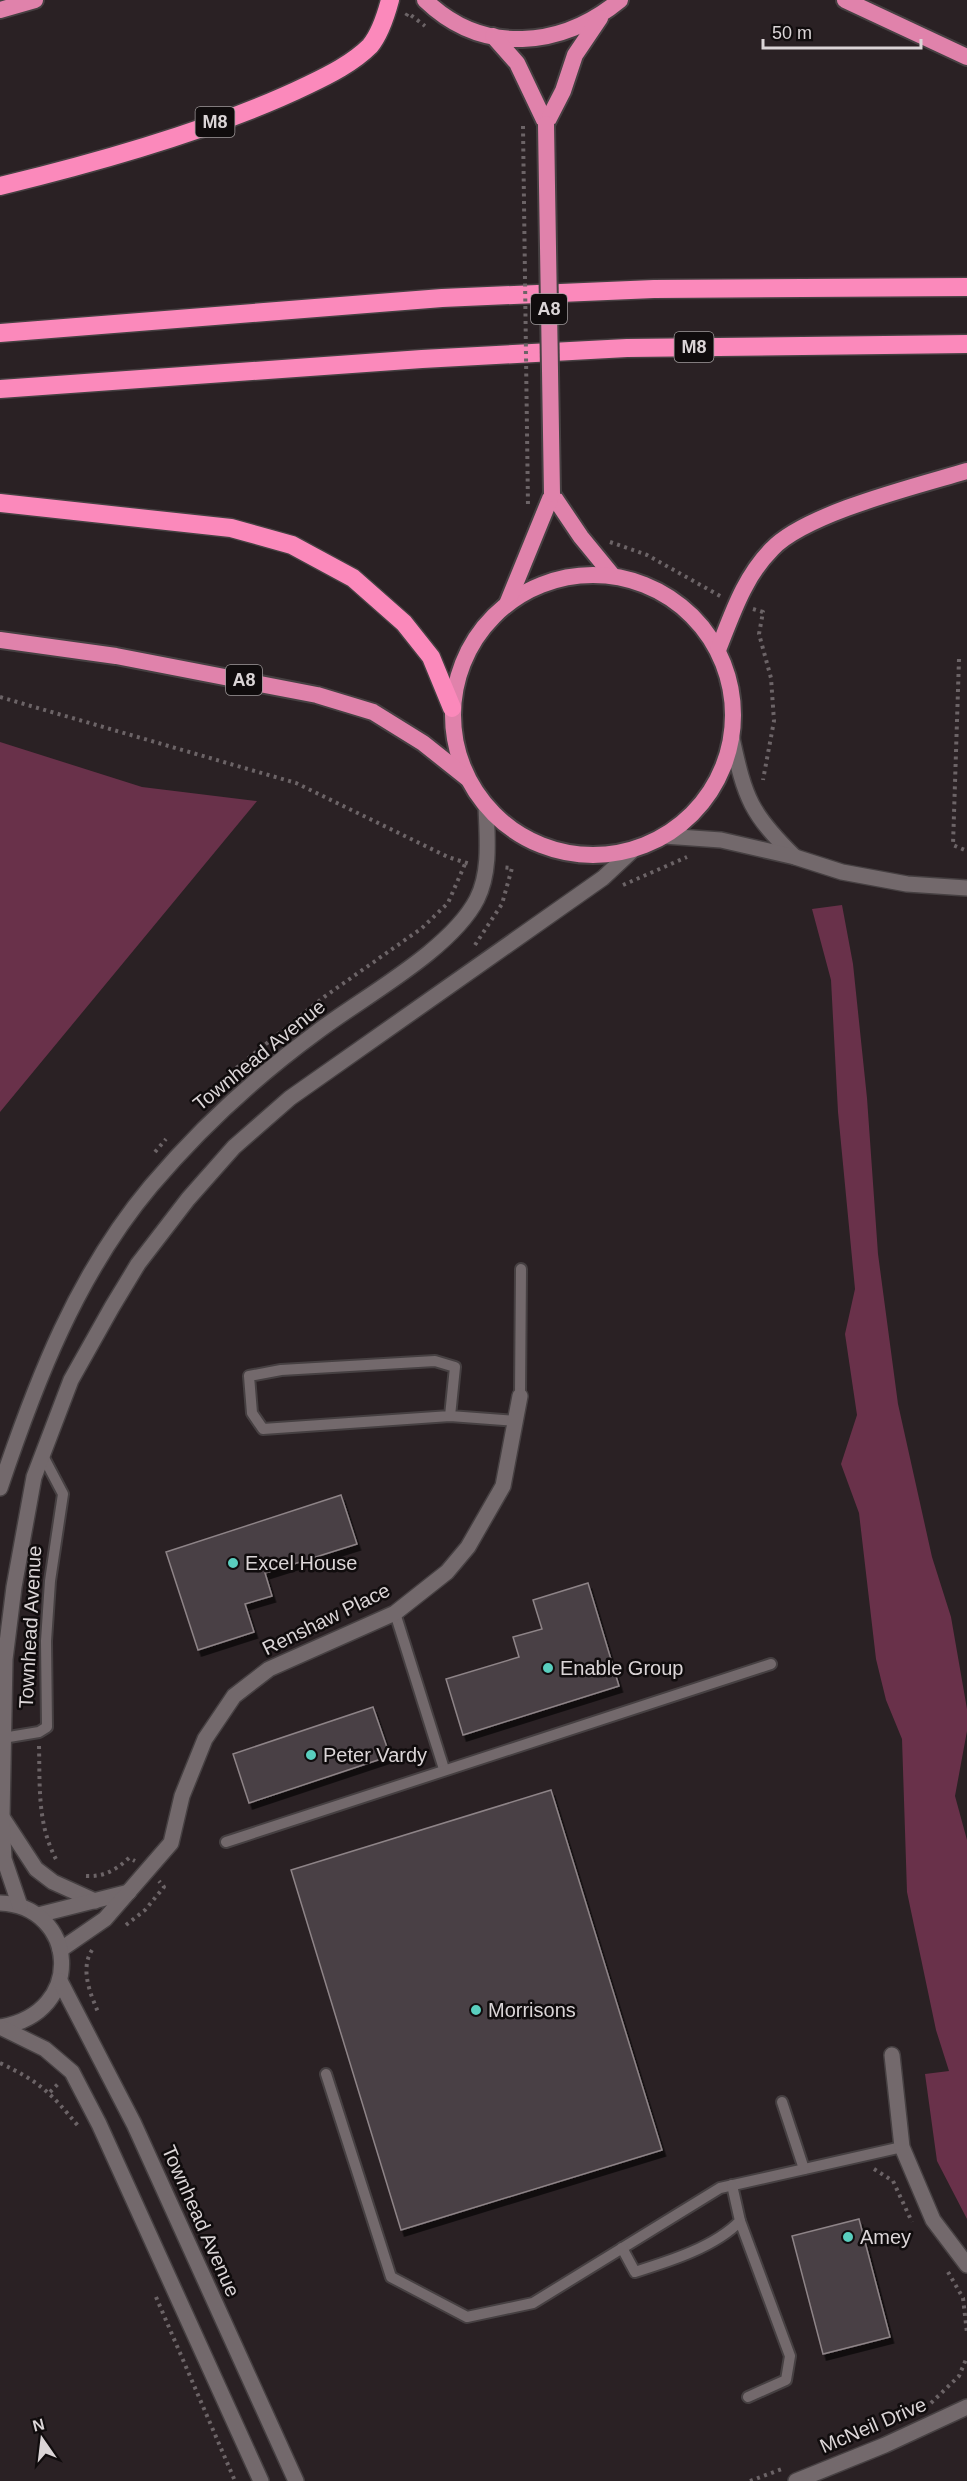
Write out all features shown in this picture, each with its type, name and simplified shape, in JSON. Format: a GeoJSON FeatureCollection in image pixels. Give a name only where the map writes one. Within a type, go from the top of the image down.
{"type":"FeatureCollection","features":[{"type":"Feature","properties":{"kind":"highway"},"geometry":{"type":"LineString","coordinates":[[0,10],[35,0]]}},
{"type":"Feature","properties":{"kind":"highway","name":"M8"},"geometry":{"type":"LineString","coordinates":[[0,186],[179,135],[276,100],[352,60],[371,45],[390,0]]}},
{"type":"Feature","properties":{"kind":"highway"},"geometry":{"type":"LineString","coordinates":[[425,0],[436,10],[463,26],[493,36],[521,39],[549,37],[577,28],[602,15],[620,0]]}},
{"type":"Feature","properties":{"kind":"highway"},"geometry":{"type":"LineString","coordinates":[[845,0],[887,22],[967,57]]}},
{"type":"Feature","properties":{"kind":"highway","name":"A8"},"geometry":{"type":"LineString","coordinates":[[546,124],[563,91],[575,56],[602,15]]}},
{"type":"Feature","properties":{"kind":"highway","name":"A8"},"geometry":{"type":"LineString","coordinates":[[493,36],[517,63],[546,124],[552,494],[507,604]]}},
{"type":"Feature","properties":{"kind":"highway"},"geometry":{"type":"LineString","coordinates":[[0,333],[442,298],[654,289],[967,287]]}},
{"type":"Feature","properties":{"kind":"highway","name":"M8"},"geometry":{"type":"LineString","coordinates":[[0,389],[410,359],[627,348],[967,344]]}},
{"type":"Feature","properties":{"kind":"highway"},"geometry":{"type":"LineString","coordinates":[[718,650],[746,583],[771,549],[791,533],[893,494],[967,471]]}},
{"type":"Feature","properties":{"kind":"highway"},"geometry":{"type":"LineString","coordinates":[[552,494],[581,537],[613,576]]}},
{"type":"Feature","properties":{"kind":"highway"},"geometry":{"type":"LineString","coordinates":[[0,503],[231,528],[292,545],[353,578],[404,623],[431,657],[453,708]]}},
{"type":"Feature","properties":{"kind":"highway"},"geometry":{"type":"LineString","coordinates":[[585,574],[613,576],[655,589],[685,608],[704,628],[718,650],[733,693],[732,738],[724,768],[709,795],[689,818],[664,836],[633,850],[607,855],[579,855],[553,850],[513,829],[486,806],[467,778],[453,732],[453,708],[457,678],[468,650],[485,625],[507,604],[531,589],[557,579],[585,574]]}},
{"type":"Feature","properties":{"kind":"highway","name":"A8"},"geometry":{"type":"LineString","coordinates":[[0,640],[116,656],[328,699],[373,712],[423,743],[467,778]]}},
{"type":"Feature","properties":{"kind":"street"},"geometry":{"type":"LineString","coordinates":[[732,738],[741,784],[754,812],[771,834],[795,857]]}},
{"type":"Feature","properties":{"kind":"street","name":"Townhead Avenue"},"geometry":{"type":"LineString","coordinates":[[0,1488],[23,1419],[58,1333],[100,1256],[149,1188],[206,1123],[256,1079],[432,949],[456,927],[477,898],[486,866],[486,806]]}},
{"type":"Feature","properties":{"kind":"street"},"geometry":{"type":"LineString","coordinates":[[664,836],[721,840],[795,857],[853,874],[907,884],[967,888]]}},
{"type":"Feature","properties":{"kind":"street","name":"Townhead Avenue"},"geometry":{"type":"LineString","coordinates":[[20,1906],[4,1859],[2,1817],[5,1659],[14,1587],[34,1477],[71,1380],[138,1264],[188,1199],[234,1147],[290,1098],[603,878],[633,850]]}},
{"type":"Feature","properties":{"kind":"street","name":"Renshaw Place"},"geometry":{"type":"LineString","coordinates":[[60,1950],[105,1919],[171,1844],[182,1796],[205,1739],[234,1696],[269,1669],[395,1613],[447,1572],[468,1547],[503,1486],[520,1396]]}},
{"type":"Feature","properties":{"kind":"street"},"geometry":{"type":"LineString","coordinates":[[2,1817],[36,1869],[52,1882],[95,1901]]}},
{"type":"Feature","properties":{"kind":"street"},"geometry":{"type":"LineString","coordinates":[[38,1915],[129,1892]]}},
{"type":"Feature","properties":{"kind":"street"},"geometry":{"type":"LineString","coordinates":[[0,1903],[20,1906],[38,1915],[52,1930],[60,1950],[60,1981],[51,2000],[37,2014],[19,2024],[0,2027]]}},
{"type":"Feature","properties":{"kind":"street","name":"Townhead Avenue"},"geometry":{"type":"LineString","coordinates":[[60,1981],[134,2124],[296,2481]]}},
{"type":"Feature","properties":{"kind":"street"},"geometry":{"type":"LineString","coordinates":[[0,2027],[45,2049],[72,2072],[99,2124],[261,2481]]}},
{"type":"Feature","properties":{"kind":"street"},"geometry":{"type":"LineString","coordinates":[[892,2055],[902,2147],[933,2220],[967,2265]]}},
{"type":"Feature","properties":{"kind":"street","name":"McNeil Drive"},"geometry":{"type":"LineString","coordinates":[[796,2481],[885,2445],[967,2407]]}},
{"type":"Feature","properties":{"kind":"lane","name":"Renshaw Place"},"geometry":{"type":"LineString","coordinates":[[520,1396],[521,1269]]}},
{"type":"Feature","properties":{"kind":"lane"},"geometry":{"type":"LineString","coordinates":[[450,1416],[455,1367],[435,1361],[282,1370],[249,1376],[252,1413],[263,1429],[450,1416],[517,1420]]}},
{"type":"Feature","properties":{"kind":"lane","name":"Townhead Avenue"},"geometry":{"type":"LineString","coordinates":[[3,1738],[39,1732],[46,1727],[46,1641],[50,1581],[63,1494],[42,1454]]}},
{"type":"Feature","properties":{"kind":"lane"},"geometry":{"type":"LineString","coordinates":[[395,1613],[444,1769]]}},
{"type":"Feature","properties":{"kind":"lane"},"geometry":{"type":"LineString","coordinates":[[226,1842],[444,1769],[771,1665]]}},
{"type":"Feature","properties":{"kind":"lane"},"geometry":{"type":"LineString","coordinates":[[326,2074],[392,2277],[467,2317],[533,2303],[720,2188],[902,2147]]}},
{"type":"Feature","properties":{"kind":"lane"},"geometry":{"type":"LineString","coordinates":[[782,2102],[804,2169]]}},
{"type":"Feature","properties":{"kind":"lane"},"geometry":{"type":"LineString","coordinates":[[732,2185],[740,2221],[790,2356],[786,2380],[747,2397]]}},
{"type":"Feature","properties":{"kind":"lane"},"geometry":{"type":"LineString","coordinates":[[622,2248],[635,2272],[656,2266],[729,2232],[740,2221]]}},
{"type":"Feature","properties":{"kind":"path"},"geometry":{"type":"LineString","coordinates":[[384,18],[402,23],[408,13],[434,32]]}},
{"type":"Feature","properties":{"kind":"path"},"geometry":{"type":"LineString","coordinates":[[521,116],[523,126],[528,507],[524,531],[536,532]]}},
{"type":"Feature","properties":{"kind":"path"},"geometry":{"type":"LineString","coordinates":[[581,537],[596,528],[612,544],[647,555],[736,604],[763,612],[759,634],[771,678],[774,721],[762,777],[764,786]]}},
{"type":"Feature","properties":{"kind":"path"},"geometry":{"type":"LineString","coordinates":[[958,659],[953,845],[967,851]]}},
{"type":"Feature","properties":{"kind":"path"},"geometry":{"type":"LineString","coordinates":[[0,697],[296,783],[457,860],[512,868],[502,904],[473,948],[483,962]]}},
{"type":"Feature","properties":{"kind":"path"},"geometry":{"type":"LineString","coordinates":[[618,887],[686,857],[696,857]]}},
{"type":"Feature","properties":{"kind":"path"},"geometry":{"type":"LineString","coordinates":[[0,2063],[30,2077],[50,2092],[87,2136]]}},
{"type":"Feature","properties":{"kind":"path"},"geometry":{"type":"LineString","coordinates":[[151,2287],[235,2481]]}},
{"type":"Feature","properties":{"kind":"path"},"geometry":{"type":"LineString","coordinates":[[928,2405],[959,2376],[967,2357]]}},
{"type":"Feature","properties":{"kind":"path"},"geometry":{"type":"LineString","coordinates":[[750,2481],[783,2468]]}},
{"type":"Feature","properties":{"kind":"shaded area"},"geometry":{"type":"Polygon","coordinates":[[[0,742],[142,787],[257,801],[0,1112],[0,742]]]}},
{"type":"Feature","properties":{"kind":"shaded area"},"geometry":{"type":"Polygon","coordinates":[[[842,905],[853,964],[867,1098],[878,1254],[898,1404],[932,1557],[951,1617],[967,1709],[967,1731],[955,1796],[967,1840],[967,2219],[937,2161],[925,2074],[949,2071],[936,2030],[907,1892],[902,1739],[886,1700],[876,1659],[859,1513],[841,1464],[857,1415],[845,1334],[855,1289],[838,1112],[831,980],[812,909],[842,905]]]}},
{"type":"Feature","properties":{"kind":"building","name":"Excel House"},"geometry":{"type":"Polygon","coordinates":[[[341,1495],[357,1544],[265,1573],[272,1596],[245,1604],[254,1632],[198,1650],[166,1552],[341,1495]]]}},
{"type":"Feature","properties":{"kind":"building","name":"Enable Group"},"geometry":{"type":"Polygon","coordinates":[[[588,1583],[619,1686],[463,1735],[446,1679],[519,1657],[513,1637],[542,1629],[533,1600],[588,1583]]]}},
{"type":"Feature","properties":{"kind":"building","name":"Peter Vardy"},"geometry":{"type":"Polygon","coordinates":[[[373,1707],[390,1756],[249,1803],[233,1754],[373,1707]]]}},
{"type":"Feature","properties":{"kind":"building","name":"Morrisons"},"geometry":{"type":"Polygon","coordinates":[[[551,1790],[662,2150],[401,2230],[291,1870],[551,1790]]]}},
{"type":"Feature","properties":{"kind":"building"},"geometry":{"type":"Polygon","coordinates":[[[859,2219],[890,2337],[823,2354],[792,2236],[859,2219]]]}},
{"type":"Feature","properties":{"kind":"place","name":"Excel House"},"geometry":{"type":"Point","coordinates":[233,1563]}},
{"type":"Feature","properties":{"kind":"place","name":"Enable Group"},"geometry":{"type":"Point","coordinates":[548,1668]}},
{"type":"Feature","properties":{"kind":"place","name":"Peter Vardy"},"geometry":{"type":"Point","coordinates":[311,1755]}},
{"type":"Feature","properties":{"kind":"place","name":"Morrisons"},"geometry":{"type":"Point","coordinates":[476,2010]}},
{"type":"Feature","properties":{"kind":"place","name":"Amey"},"geometry":{"type":"Point","coordinates":[848,2237]}}]}
